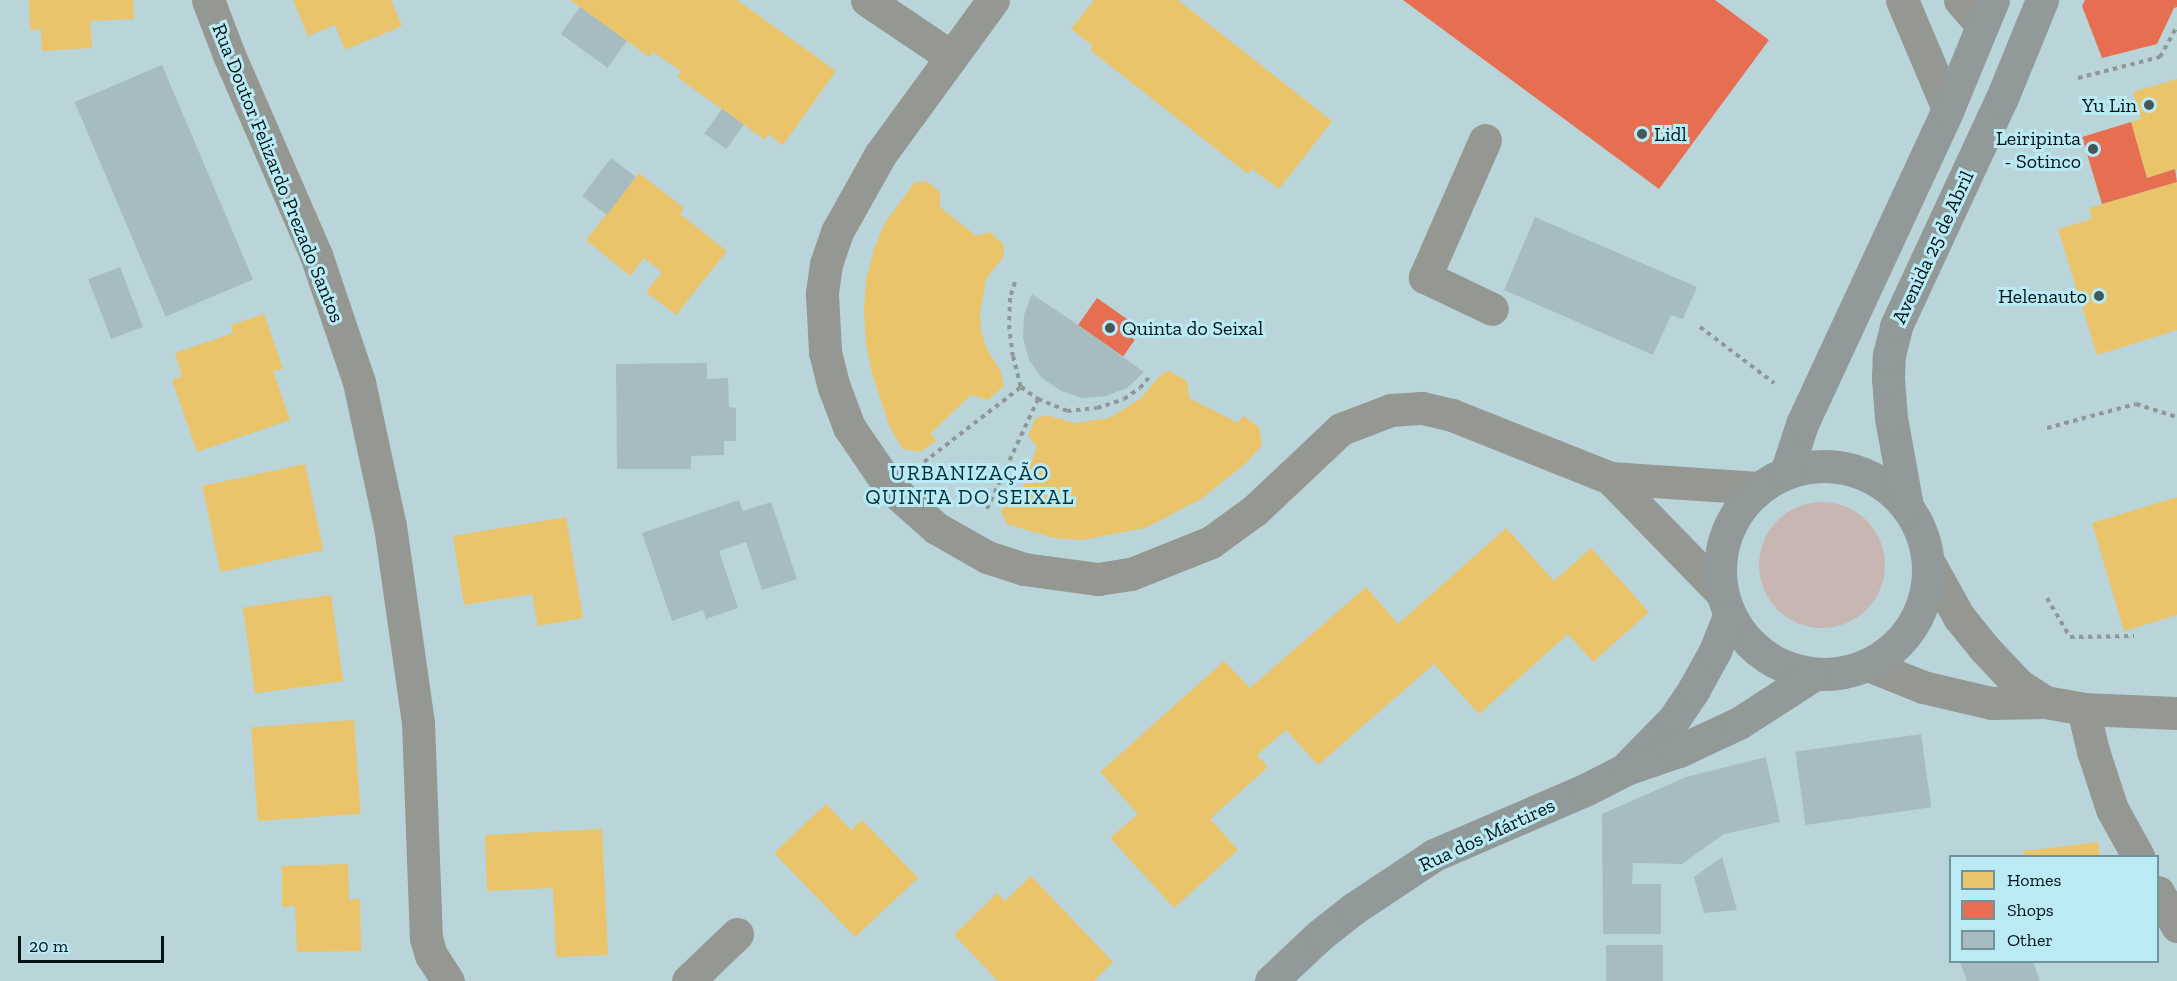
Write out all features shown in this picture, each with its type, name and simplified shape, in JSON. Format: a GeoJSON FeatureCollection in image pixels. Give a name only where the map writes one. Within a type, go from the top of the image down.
{"type":"FeatureCollection","features":[{"type":"Feature","properties":{"kind":"main road","name":"Avenida 25 de Abril"},"geometry":{"type":"LineString","coordinates":[[1907,506],[1891,418],[1889,355],[1896,326],[2002,98],[2042,0]]}},
{"type":"Feature","properties":{"kind":"main road"},"geometry":{"type":"LineString","coordinates":[[1772,480],[1807,414],[1948,109],[1987,12]]}},
{"type":"Feature","properties":{"kind":"main road"},"geometry":{"type":"LineString","coordinates":[[1987,12],[2002,98]]}},
{"type":"Feature","properties":{"kind":"main road"},"geometry":{"type":"LineString","coordinates":[[1812,466],[1839,466],[1856,471],[1888,487],[1907,506],[1926,542],[1929,563],[1926,595],[1914,624],[1894,648],[1868,665],[1842,673],[1815,674],[1780,665],[1750,645],[1725,604],[1719,569],[1722,546],[1729,524],[1742,504],[1772,480],[1812,466]]}},
{"type":"Feature","properties":{"kind":"main road","name":"Rua dos Mártires"},"geometry":{"type":"LineString","coordinates":[[1626,769],[1674,719],[1715,651],[1725,604]]}},
{"type":"Feature","properties":{"kind":"main road","name":"Rua dos Mártires"},"geometry":{"type":"LineString","coordinates":[[1271,981],[1320,935],[1353,909],[1434,855],[1587,789],[1626,769],[1679,751],[1739,723],[1815,674]]}},
{"type":"Feature","properties":{"kind":"street","name":"Rua Doutor Felizardo Prezado Santos"},"geometry":{"type":"LineString","coordinates":[[208,0],[229,55],[316,255],[359,382],[390,526],[418,722],[426,938],[431,955],[448,981]]}},
{"type":"Feature","properties":{"kind":"street"},"geometry":{"type":"LineString","coordinates":[[867,0],[950,56]]}},
{"type":"Feature","properties":{"kind":"street"},"geometry":{"type":"LineString","coordinates":[[993,0],[880,155],[837,232],[826,264],[822,294],[825,352],[834,387],[849,427],[890,487],[936,528],[987,557],[1024,569],[1098,579],[1131,574],[1211,542],[1255,510],[1341,429],[1391,410],[1422,408],[1452,416],[1610,478],[1772,480]]}},
{"type":"Feature","properties":{"kind":"street"},"geometry":{"type":"LineString","coordinates":[[1902,0],[1948,109]]}},
{"type":"Feature","properties":{"kind":"street"},"geometry":{"type":"LineString","coordinates":[[1960,0],[1987,12]]}},
{"type":"Feature","properties":{"kind":"street"},"geometry":{"type":"LineString","coordinates":[[1485,140],[1425,277],[1492,309]]}},
{"type":"Feature","properties":{"kind":"street"},"geometry":{"type":"LineString","coordinates":[[1610,478],[1725,604]]}},
{"type":"Feature","properties":{"kind":"street"},"geometry":{"type":"LineString","coordinates":[[1929,563],[1959,616],[1984,648],[2019,686],[2046,702]]}},
{"type":"Feature","properties":{"kind":"street"},"geometry":{"type":"LineString","coordinates":[[1868,665],[1923,687],[1991,704],[2046,702],[2083,709],[2177,713]]}},
{"type":"Feature","properties":{"kind":"street"},"geometry":{"type":"LineString","coordinates":[[2083,709],[2093,751],[2112,808],[2137,855]]}},
{"type":"Feature","properties":{"kind":"street"},"geometry":{"type":"LineString","coordinates":[[2159,895],[2177,926]]}},
{"type":"Feature","properties":{"kind":"street"},"geometry":{"type":"LineString","coordinates":[[688,981],[737,934]]}},
{"type":"Feature","properties":{"kind":"path"},"geometry":{"type":"LineString","coordinates":[[2078,78],[2160,57],[2177,26]]}},
{"type":"Feature","properties":{"kind":"path"},"geometry":{"type":"LineString","coordinates":[[1015,282],[1010,298],[1009,325],[1013,356],[1021,387],[1038,399],[1067,411],[1097,408],[1124,399],[1140,388],[1151,375]]}},
{"type":"Feature","properties":{"kind":"path"},"geometry":{"type":"LineString","coordinates":[[1700,327],[1774,384],[1778,375]]}},
{"type":"Feature","properties":{"kind":"path"},"geometry":{"type":"LineString","coordinates":[[921,464],[1021,387]]}},
{"type":"Feature","properties":{"kind":"path"},"geometry":{"type":"LineString","coordinates":[[986,511],[1038,399]]}},
{"type":"Feature","properties":{"kind":"path"},"geometry":{"type":"LineString","coordinates":[[2047,428],[2136,404],[2177,417]]}},
{"type":"Feature","properties":{"kind":"path"},"geometry":{"type":"LineString","coordinates":[[2047,598],[2070,636],[2134,636]]}},
{"type":"Feature","properties":{"kind":"shaded area"},"geometry":{"type":"Polygon","coordinates":[[[1822,502],[1846,506],[1867,520],[1881,541],[1885,565],[1881,589],[1867,610],[1846,624],[1822,628],[1798,624],[1777,610],[1763,589],[1759,565],[1763,541],[1777,520],[1798,506],[1822,502]]]}},
{"type":"Feature","properties":{"kind":"building: Homes"},"geometry":{"type":"Polygon","coordinates":[[[29,0],[133,0],[134,19],[90,21],[92,48],[42,51],[41,29],[30,30],[29,0]]]}},
{"type":"Feature","properties":{"kind":"building: Homes"},"geometry":{"type":"Polygon","coordinates":[[[293,0],[391,0],[402,26],[345,50],[335,25],[308,36],[293,0]]]}},
{"type":"Feature","properties":{"kind":"building: Homes"},"geometry":{"type":"Polygon","coordinates":[[[570,0],[737,0],[836,71],[783,145],[768,134],[765,140],[677,77],[681,71],[653,52],[649,57],[570,0]]]}},
{"type":"Feature","properties":{"kind":"building: Homes"},"geometry":{"type":"Polygon","coordinates":[[[1094,0],[1178,0],[1332,121],[1279,189],[1252,169],[1248,174],[1090,50],[1093,46],[1071,29],[1094,0]]]}},
{"type":"Feature","properties":{"kind":"building: Homes"},"geometry":{"type":"Polygon","coordinates":[[[2177,79],[2177,169],[2147,178],[2131,122],[2141,119],[2133,92],[2177,79]]]}},
{"type":"Feature","properties":{"kind":"building: Homes"},"geometry":{"type":"Polygon","coordinates":[[[639,173],[684,208],[680,214],[727,251],[676,315],[646,292],[662,272],[644,258],[630,276],[586,240],[639,173]]]}},
{"type":"Feature","properties":{"kind":"building: Homes"},"geometry":{"type":"Polygon","coordinates":[[[926,181],[940,192],[940,207],[976,236],[990,232],[1003,244],[1004,256],[986,279],[980,314],[981,331],[987,349],[1001,372],[1004,386],[988,400],[971,395],[931,433],[936,441],[920,452],[903,449],[890,428],[872,374],[866,344],[864,311],[866,280],[874,249],[885,223],[914,183],[926,181]]]}},
{"type":"Feature","properties":{"kind":"building: Homes"},"geometry":{"type":"Polygon","coordinates":[[[2177,182],[2177,330],[2097,355],[2058,229],[2092,219],[2089,208],[2177,182]]]}},
{"type":"Feature","properties":{"kind":"building: Homes"},"geometry":{"type":"Polygon","coordinates":[[[264,314],[283,369],[273,371],[290,420],[197,452],[172,380],[182,376],[175,353],[233,333],[231,325],[264,314]]]}},
{"type":"Feature","properties":{"kind":"building: Homes"},"geometry":{"type":"Polygon","coordinates":[[[1168,370],[1187,381],[1189,398],[1238,423],[1243,416],[1259,427],[1262,445],[1246,463],[1201,499],[1145,528],[1082,540],[1054,538],[1007,524],[1001,512],[1006,496],[1021,491],[1037,447],[1028,436],[1035,419],[1046,415],[1075,423],[1109,418],[1140,399],[1168,370]]]}},
{"type":"Feature","properties":{"kind":"building: Homes"},"geometry":{"type":"Polygon","coordinates":[[[305,464],[323,550],[221,572],[202,486],[305,464]]]}},
{"type":"Feature","properties":{"kind":"building: Homes"},"geometry":{"type":"Polygon","coordinates":[[[2177,497],[2177,615],[2124,631],[2092,523],[2177,497]]]}},
{"type":"Feature","properties":{"kind":"building: Homes"},"geometry":{"type":"Polygon","coordinates":[[[566,517],[583,618],[538,626],[532,594],[464,605],[453,536],[566,517]]]}},
{"type":"Feature","properties":{"kind":"building: Homes"},"geometry":{"type":"Polygon","coordinates":[[[1506,528],[1554,581],[1591,548],[1649,612],[1593,662],[1568,634],[1479,714],[1434,664],[1318,765],[1286,730],[1257,755],[1268,767],[1210,819],[1238,850],[1174,908],[1110,838],[1138,814],[1100,772],[1224,661],[1250,688],[1366,587],[1398,624],[1506,528]]]}},
{"type":"Feature","properties":{"kind":"building: Homes"},"geometry":{"type":"Polygon","coordinates":[[[331,595],[343,681],[255,694],[243,607],[331,595]]]}},
{"type":"Feature","properties":{"kind":"building: Homes"},"geometry":{"type":"Polygon","coordinates":[[[354,720],[361,814],[258,821],[251,727],[354,720]]]}},
{"type":"Feature","properties":{"kind":"building: Homes"},"geometry":{"type":"Polygon","coordinates":[[[826,804],[851,830],[862,820],[918,878],[855,937],[774,853],[826,804]]]}},
{"type":"Feature","properties":{"kind":"building: Homes"},"geometry":{"type":"Polygon","coordinates":[[[602,829],[608,955],[556,957],[553,888],[487,891],[485,835],[602,829]]]}},
{"type":"Feature","properties":{"kind":"building: Homes"},"geometry":{"type":"Polygon","coordinates":[[[2098,842],[2100,855],[2024,855],[2023,851],[2098,842]]]}},
{"type":"Feature","properties":{"kind":"building: Homes"},"geometry":{"type":"Polygon","coordinates":[[[348,864],[349,900],[360,899],[361,951],[297,952],[295,906],[282,907],[282,866],[348,864]]]}},
{"type":"Feature","properties":{"kind":"building: Homes"},"geometry":{"type":"Polygon","coordinates":[[[1031,876],[1113,962],[1094,981],[998,981],[954,935],[997,893],[1005,901],[1031,876]]]}},
{"type":"Feature","properties":{"kind":"building: Shops","name":"Lidl"},"geometry":{"type":"Polygon","coordinates":[[[1403,0],[1715,0],[1769,40],[1659,189],[1403,0]]]}},
{"type":"Feature","properties":{"kind":"building: Shops"},"geometry":{"type":"Polygon","coordinates":[[[2085,0],[2177,0],[2177,7],[2174,8],[2157,44],[2102,58],[2082,6],[2085,0]]]}},
{"type":"Feature","properties":{"kind":"building: Shops"},"geometry":{"type":"Polygon","coordinates":[[[2131,122],[2147,178],[2175,169],[2177,182],[2102,204],[2082,137],[2131,122]]]}},
{"type":"Feature","properties":{"kind":"building: Shops","name":"Quinta do Seixal"},"geometry":{"type":"Polygon","coordinates":[[[1097,298],[1142,330],[1123,357],[1078,325],[1097,298]]]}},
{"type":"Feature","properties":{"kind":"building: Other"},"geometry":{"type":"Polygon","coordinates":[[[580,7],[627,41],[608,68],[561,34],[580,7]]]}},
{"type":"Feature","properties":{"kind":"building: Other"},"geometry":{"type":"Polygon","coordinates":[[[162,65],[253,279],[166,317],[75,102],[162,65]]]}},
{"type":"Feature","properties":{"kind":"building: Other"},"geometry":{"type":"Polygon","coordinates":[[[722,109],[744,125],[726,149],[704,133],[722,109]]]}},
{"type":"Feature","properties":{"kind":"building: Other"},"geometry":{"type":"Polygon","coordinates":[[[611,158],[636,177],[607,215],[582,196],[611,158]]]}},
{"type":"Feature","properties":{"kind":"building: Other"},"geometry":{"type":"Polygon","coordinates":[[[1535,217],[1697,287],[1683,319],[1671,315],[1653,355],[1504,290],[1535,217]]]}},
{"type":"Feature","properties":{"kind":"building: Other"},"geometry":{"type":"Polygon","coordinates":[[[120,267],[143,327],[111,339],[88,279],[120,267]]]}},
{"type":"Feature","properties":{"kind":"building: Other"},"geometry":{"type":"Polygon","coordinates":[[[1032,294],[1144,372],[1127,388],[1106,396],[1083,398],[1061,391],[1042,378],[1029,360],[1023,338],[1024,315],[1032,294]]]}},
{"type":"Feature","properties":{"kind":"building: Other"},"geometry":{"type":"Polygon","coordinates":[[[707,363],[707,379],[728,378],[729,407],[736,408],[736,441],[724,441],[724,455],[691,456],[691,469],[617,469],[616,364],[707,363]]]}},
{"type":"Feature","properties":{"kind":"building: Other"},"geometry":{"type":"Polygon","coordinates":[[[739,500],[743,511],[771,502],[797,579],[762,590],[746,542],[719,551],[738,608],[706,619],[703,610],[672,621],[642,533],[739,500]]]}},
{"type":"Feature","properties":{"kind":"building: Other"},"geometry":{"type":"Polygon","coordinates":[[[1921,734],[1931,807],[1806,825],[1795,752],[1921,734]]]}},
{"type":"Feature","properties":{"kind":"building: Other"},"geometry":{"type":"Polygon","coordinates":[[[1766,757],[1780,822],[1724,834],[1682,864],[1633,863],[1632,884],[1661,884],[1661,934],[1603,934],[1602,814],[1686,777],[1766,757]]]}},
{"type":"Feature","properties":{"kind":"building: Other"},"geometry":{"type":"Polygon","coordinates":[[[1722,857],[1737,910],[1704,913],[1694,877],[1722,857]]]}},
{"type":"Feature","properties":{"kind":"building: Other"},"geometry":{"type":"Polygon","coordinates":[[[1606,945],[1663,945],[1663,981],[1606,981],[1606,945]]]}},
{"type":"Feature","properties":{"kind":"building: Other"},"geometry":{"type":"Polygon","coordinates":[[[1960,963],[2033,963],[2040,981],[1967,981],[1960,963]]]}},
{"type":"Feature","properties":{"kind":"place","name":"Yu Lin"},"geometry":{"type":"Point","coordinates":[2149,105]}},
{"type":"Feature","properties":{"kind":"place","name":"Lidl"},"geometry":{"type":"Point","coordinates":[1642,134]}},
{"type":"Feature","properties":{"kind":"place","name":"Leiripinta - Sotinco"},"geometry":{"type":"Point","coordinates":[2093,149]}},
{"type":"Feature","properties":{"kind":"place","name":"Helenauto"},"geometry":{"type":"Point","coordinates":[2099,296]}},
{"type":"Feature","properties":{"kind":"place","name":"Quinta do Seixal"},"geometry":{"type":"Point","coordinates":[1110,328]}},
{"type":"Feature","properties":{"kind":"district","name":"URBANIZAÇÃO QUINTA DO SEIXAL"},"geometry":{"type":"Point","coordinates":[970,485]}}]}
